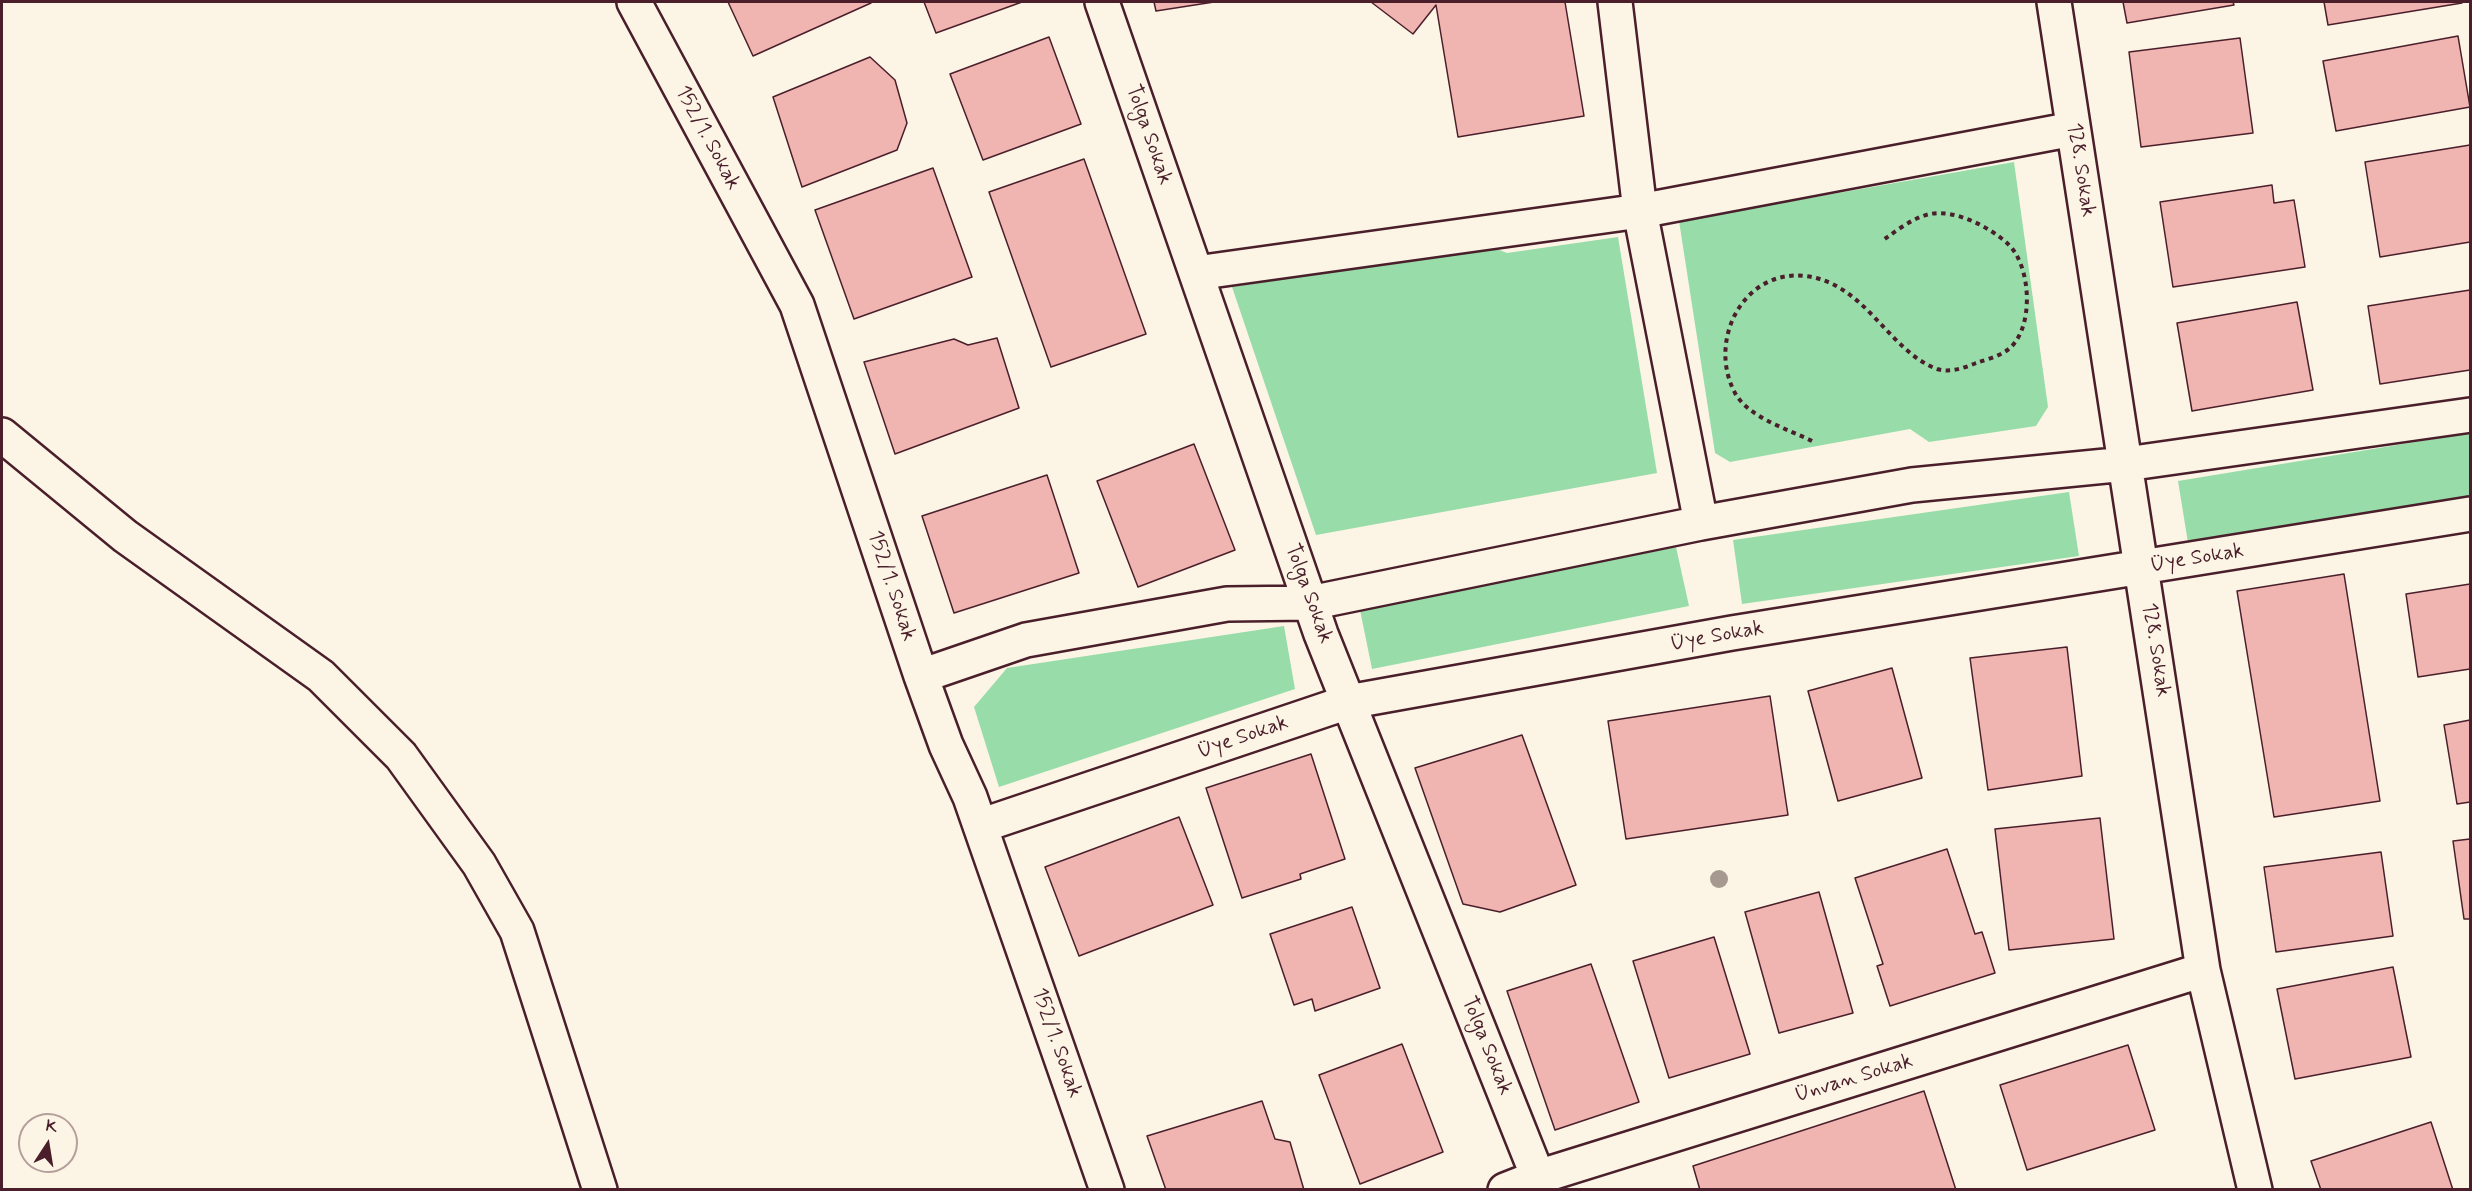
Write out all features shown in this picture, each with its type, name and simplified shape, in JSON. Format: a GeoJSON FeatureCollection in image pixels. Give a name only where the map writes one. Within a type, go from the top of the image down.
{"type":"FeatureCollection","features":[{"type":"Feature","properties":{"kind":"street","name":"152/1. Sokak"},"geometry":{"type":"LineString","coordinates":[[634,2],[797,304],[921,676],[980,826],[1107,1190]]}},
{"type":"Feature","properties":{"kind":"street","name":"Tolga Sokak"},"geometry":{"type":"LineString","coordinates":[[1102,2],[1310,603],[1538,1177]]}},
{"type":"Feature","properties":{"kind":"street"},"geometry":{"type":"LineString","coordinates":[[1616,2],[1640,211],[1701,523]]}},
{"type":"Feature","properties":{"kind":"street","name":"128. Sokak"},"geometry":{"type":"LineString","coordinates":[[2054,2],[2203,970],[2255,1190]]}},
{"type":"Feature","properties":{"kind":"street"},"geometry":{"type":"LineString","coordinates":[[1196,273],[1640,211],[2073,129]]}},
{"type":"Feature","properties":{"kind":"street"},"geometry":{"type":"LineString","coordinates":[[921,676],[1026,640],[1227,604],[1310,603],[1701,523],[1912,485],[2126,464],[2470,415]]}},
{"type":"Feature","properties":{"kind":"street"},"geometry":{"type":"LineString","coordinates":[[2,435],[125,536],[321,676],[401,756],[479,864],[517,931],[600,1190]]}},
{"type":"Feature","properties":{"kind":"street","name":"Üye Sokak"},"geometry":{"type":"LineString","coordinates":[[980,826],[1348,702],[1721,635],[2470,514]]}},
{"type":"Feature","properties":{"kind":"street","name":"Ünvan Sokak"},"geometry":{"type":"LineString","coordinates":[[1505,1190],[1538,1177],[2203,970]]}},
{"type":"Feature","properties":{"kind":"path"},"geometry":{"type":"LineString","coordinates":[[1812,441],[1755,413],[1736,394],[1726,365],[1725,339],[1734,313],[1756,289],[1780,277],[1806,276],[1827,282],[1855,297],[1890,333],[1922,361],[1938,369],[1958,370],[2007,351],[2019,333],[2026,313],[2027,287],[2021,264],[2009,245],[1978,224],[1953,216],[1930,214],[1902,226],[1882,241]]}},
{"type":"Feature","properties":{"kind":"green space"},"geometry":{"type":"Polygon","coordinates":[[[2014,162],[2048,407],[2036,426],[1929,442],[1910,429],[1730,462],[1715,453],[1679,221],[2014,162]]]}},
{"type":"Feature","properties":{"kind":"green space"},"geometry":{"type":"Polygon","coordinates":[[[1618,237],[1657,473],[1316,535],[1232,287],[1492,247],[1507,253],[1618,237]]]}},
{"type":"Feature","properties":{"kind":"green space"},"geometry":{"type":"Polygon","coordinates":[[[2470,433],[2470,502],[2189,549],[2178,481],[2470,433]]]}},
{"type":"Feature","properties":{"kind":"green space"},"geometry":{"type":"Polygon","coordinates":[[[2069,492],[2079,556],[1742,604],[1733,540],[2069,492]]]}},
{"type":"Feature","properties":{"kind":"green space"},"geometry":{"type":"Polygon","coordinates":[[[1676,547],[1689,606],[1372,669],[1360,610],[1676,547]]]}},
{"type":"Feature","properties":{"kind":"green space"},"geometry":{"type":"Polygon","coordinates":[[[1284,626],[1295,689],[999,787],[974,707],[1007,668],[1284,626]]]}},
{"type":"Feature","properties":{"kind":"building"},"geometry":{"type":"Polygon","coordinates":[[[728,2],[870,2],[871,3],[753,56],[728,2]]]}},
{"type":"Feature","properties":{"kind":"building"},"geometry":{"type":"Polygon","coordinates":[[[924,2],[1022,2],[936,33],[924,2]]]}},
{"type":"Feature","properties":{"kind":"building"},"geometry":{"type":"Polygon","coordinates":[[[1154,2],[1214,2],[1156,11],[1154,2]]]}},
{"type":"Feature","properties":{"kind":"building"},"geometry":{"type":"Polygon","coordinates":[[[1371,2],[1565,2],[1584,116],[1458,137],[1436,5],[1413,34],[1371,2]]]}},
{"type":"Feature","properties":{"kind":"building"},"geometry":{"type":"Polygon","coordinates":[[[2123,2],[2233,2],[2234,5],[2127,23],[2123,2]]]}},
{"type":"Feature","properties":{"kind":"building"},"geometry":{"type":"Polygon","coordinates":[[[2324,2],[2462,2],[2462,3],[2328,25],[2324,2]]]}},
{"type":"Feature","properties":{"kind":"building"},"geometry":{"type":"Polygon","coordinates":[[[2458,36],[2470,107],[2336,131],[2323,61],[2458,36]]]}},
{"type":"Feature","properties":{"kind":"building"},"geometry":{"type":"Polygon","coordinates":[[[1049,37],[1081,124],[983,160],[950,74],[1049,37]]]}},
{"type":"Feature","properties":{"kind":"building"},"geometry":{"type":"Polygon","coordinates":[[[2240,38],[2253,133],[2141,147],[2129,52],[2240,38]]]}},
{"type":"Feature","properties":{"kind":"building"},"geometry":{"type":"Polygon","coordinates":[[[870,57],[895,80],[907,123],[897,150],[802,187],[773,97],[870,57]]]}},
{"type":"Feature","properties":{"kind":"building"},"geometry":{"type":"Polygon","coordinates":[[[2470,145],[2470,242],[2380,257],[2365,162],[2470,145]]]}},
{"type":"Feature","properties":{"kind":"building"},"geometry":{"type":"Polygon","coordinates":[[[1084,159],[1146,334],[1051,367],[989,192],[1084,159]]]}},
{"type":"Feature","properties":{"kind":"building"},"geometry":{"type":"Polygon","coordinates":[[[933,168],[972,277],[854,319],[815,210],[933,168]]]}},
{"type":"Feature","properties":{"kind":"building"},"geometry":{"type":"Polygon","coordinates":[[[2272,185],[2274,203],[2294,200],[2305,267],[2173,287],[2160,202],[2272,185]]]}},
{"type":"Feature","properties":{"kind":"building"},"geometry":{"type":"Polygon","coordinates":[[[2470,290],[2470,370],[2380,384],[2368,306],[2470,290]]]}},
{"type":"Feature","properties":{"kind":"building"},"geometry":{"type":"Polygon","coordinates":[[[2297,302],[2313,390],[2192,411],[2177,323],[2297,302]]]}},
{"type":"Feature","properties":{"kind":"building"},"geometry":{"type":"Polygon","coordinates":[[[997,338],[1019,408],[895,454],[864,362],[954,339],[968,345],[997,338]]]}},
{"type":"Feature","properties":{"kind":"building"},"geometry":{"type":"Polygon","coordinates":[[[1194,444],[1235,550],[1138,587],[1097,481],[1194,444]]]}},
{"type":"Feature","properties":{"kind":"building"},"geometry":{"type":"Polygon","coordinates":[[[1047,475],[1079,573],[954,613],[922,516],[1047,475]]]}},
{"type":"Feature","properties":{"kind":"building"},"geometry":{"type":"Polygon","coordinates":[[[2344,574],[2380,801],[2274,817],[2237,591],[2344,574]]]}},
{"type":"Feature","properties":{"kind":"building"},"geometry":{"type":"Polygon","coordinates":[[[2470,584],[2470,669],[2418,677],[2406,594],[2470,584]]]}},
{"type":"Feature","properties":{"kind":"building"},"geometry":{"type":"Polygon","coordinates":[[[2067,647],[2082,776],[1988,790],[1970,658],[2067,647]]]}},
{"type":"Feature","properties":{"kind":"building"},"geometry":{"type":"Polygon","coordinates":[[[1892,668],[1922,778],[1838,801],[1808,691],[1892,668]]]}},
{"type":"Feature","properties":{"kind":"building"},"geometry":{"type":"Polygon","coordinates":[[[1770,696],[1788,815],[1626,839],[1608,721],[1770,696]]]}},
{"type":"Feature","properties":{"kind":"building"},"geometry":{"type":"Polygon","coordinates":[[[2470,720],[2470,802],[2457,804],[2444,725],[2470,720]]]}},
{"type":"Feature","properties":{"kind":"building"},"geometry":{"type":"Polygon","coordinates":[[[1522,735],[1576,885],[1500,912],[1463,904],[1415,768],[1522,735]]]}},
{"type":"Feature","properties":{"kind":"building"},"geometry":{"type":"Polygon","coordinates":[[[1311,754],[1345,859],[1300,874],[1301,879],[1242,898],[1206,788],[1311,754]]]}},
{"type":"Feature","properties":{"kind":"building"},"geometry":{"type":"Polygon","coordinates":[[[1179,817],[1213,905],[1079,956],[1045,867],[1179,817]]]}},
{"type":"Feature","properties":{"kind":"building"},"geometry":{"type":"Polygon","coordinates":[[[2100,818],[2114,939],[2009,950],[1995,829],[2100,818]]]}},
{"type":"Feature","properties":{"kind":"building"},"geometry":{"type":"Polygon","coordinates":[[[2470,839],[2470,919],[2464,919],[2453,841],[2470,839]]]}},
{"type":"Feature","properties":{"kind":"building"},"geometry":{"type":"Polygon","coordinates":[[[1947,849],[1975,934],[1982,932],[1995,973],[1890,1006],[1877,966],[1883,964],[1855,878],[1947,849]]]}},
{"type":"Feature","properties":{"kind":"building"},"geometry":{"type":"Polygon","coordinates":[[[2381,852],[2393,936],[2276,952],[2264,867],[2381,852]]]}},
{"type":"Feature","properties":{"kind":"building"},"geometry":{"type":"Polygon","coordinates":[[[1819,892],[1853,1013],[1779,1033],[1745,912],[1819,892]]]}},
{"type":"Feature","properties":{"kind":"building"},"geometry":{"type":"Polygon","coordinates":[[[1352,907],[1380,988],[1315,1011],[1312,999],[1294,1005],[1270,934],[1352,907]]]}},
{"type":"Feature","properties":{"kind":"building"},"geometry":{"type":"Polygon","coordinates":[[[1714,937],[1750,1054],[1669,1078],[1633,961],[1714,937]]]}},
{"type":"Feature","properties":{"kind":"building"},"geometry":{"type":"Polygon","coordinates":[[[1591,964],[1639,1102],[1555,1130],[1507,991],[1591,964]]]}},
{"type":"Feature","properties":{"kind":"building"},"geometry":{"type":"Polygon","coordinates":[[[2393,967],[2411,1057],[2295,1079],[2277,989],[2393,967]]]}},
{"type":"Feature","properties":{"kind":"building"},"geometry":{"type":"Polygon","coordinates":[[[1402,1044],[1443,1152],[1360,1184],[1319,1075],[1402,1044]]]}},
{"type":"Feature","properties":{"kind":"building"},"geometry":{"type":"Polygon","coordinates":[[[2128,1045],[2155,1130],[2027,1170],[2000,1085],[2128,1045]]]}},
{"type":"Feature","properties":{"kind":"building"},"geometry":{"type":"Polygon","coordinates":[[[1924,1091],[1956,1190],[1700,1190],[1693,1166],[1924,1091]]]}},
{"type":"Feature","properties":{"kind":"building"},"geometry":{"type":"Polygon","coordinates":[[[1262,1101],[1275,1139],[1290,1142],[1304,1190],[1166,1190],[1147,1136],[1262,1101]]]}},
{"type":"Feature","properties":{"kind":"building"},"geometry":{"type":"Polygon","coordinates":[[[2431,1122],[2453,1190],[2321,1190],[2311,1161],[2431,1122]]]}}]}
